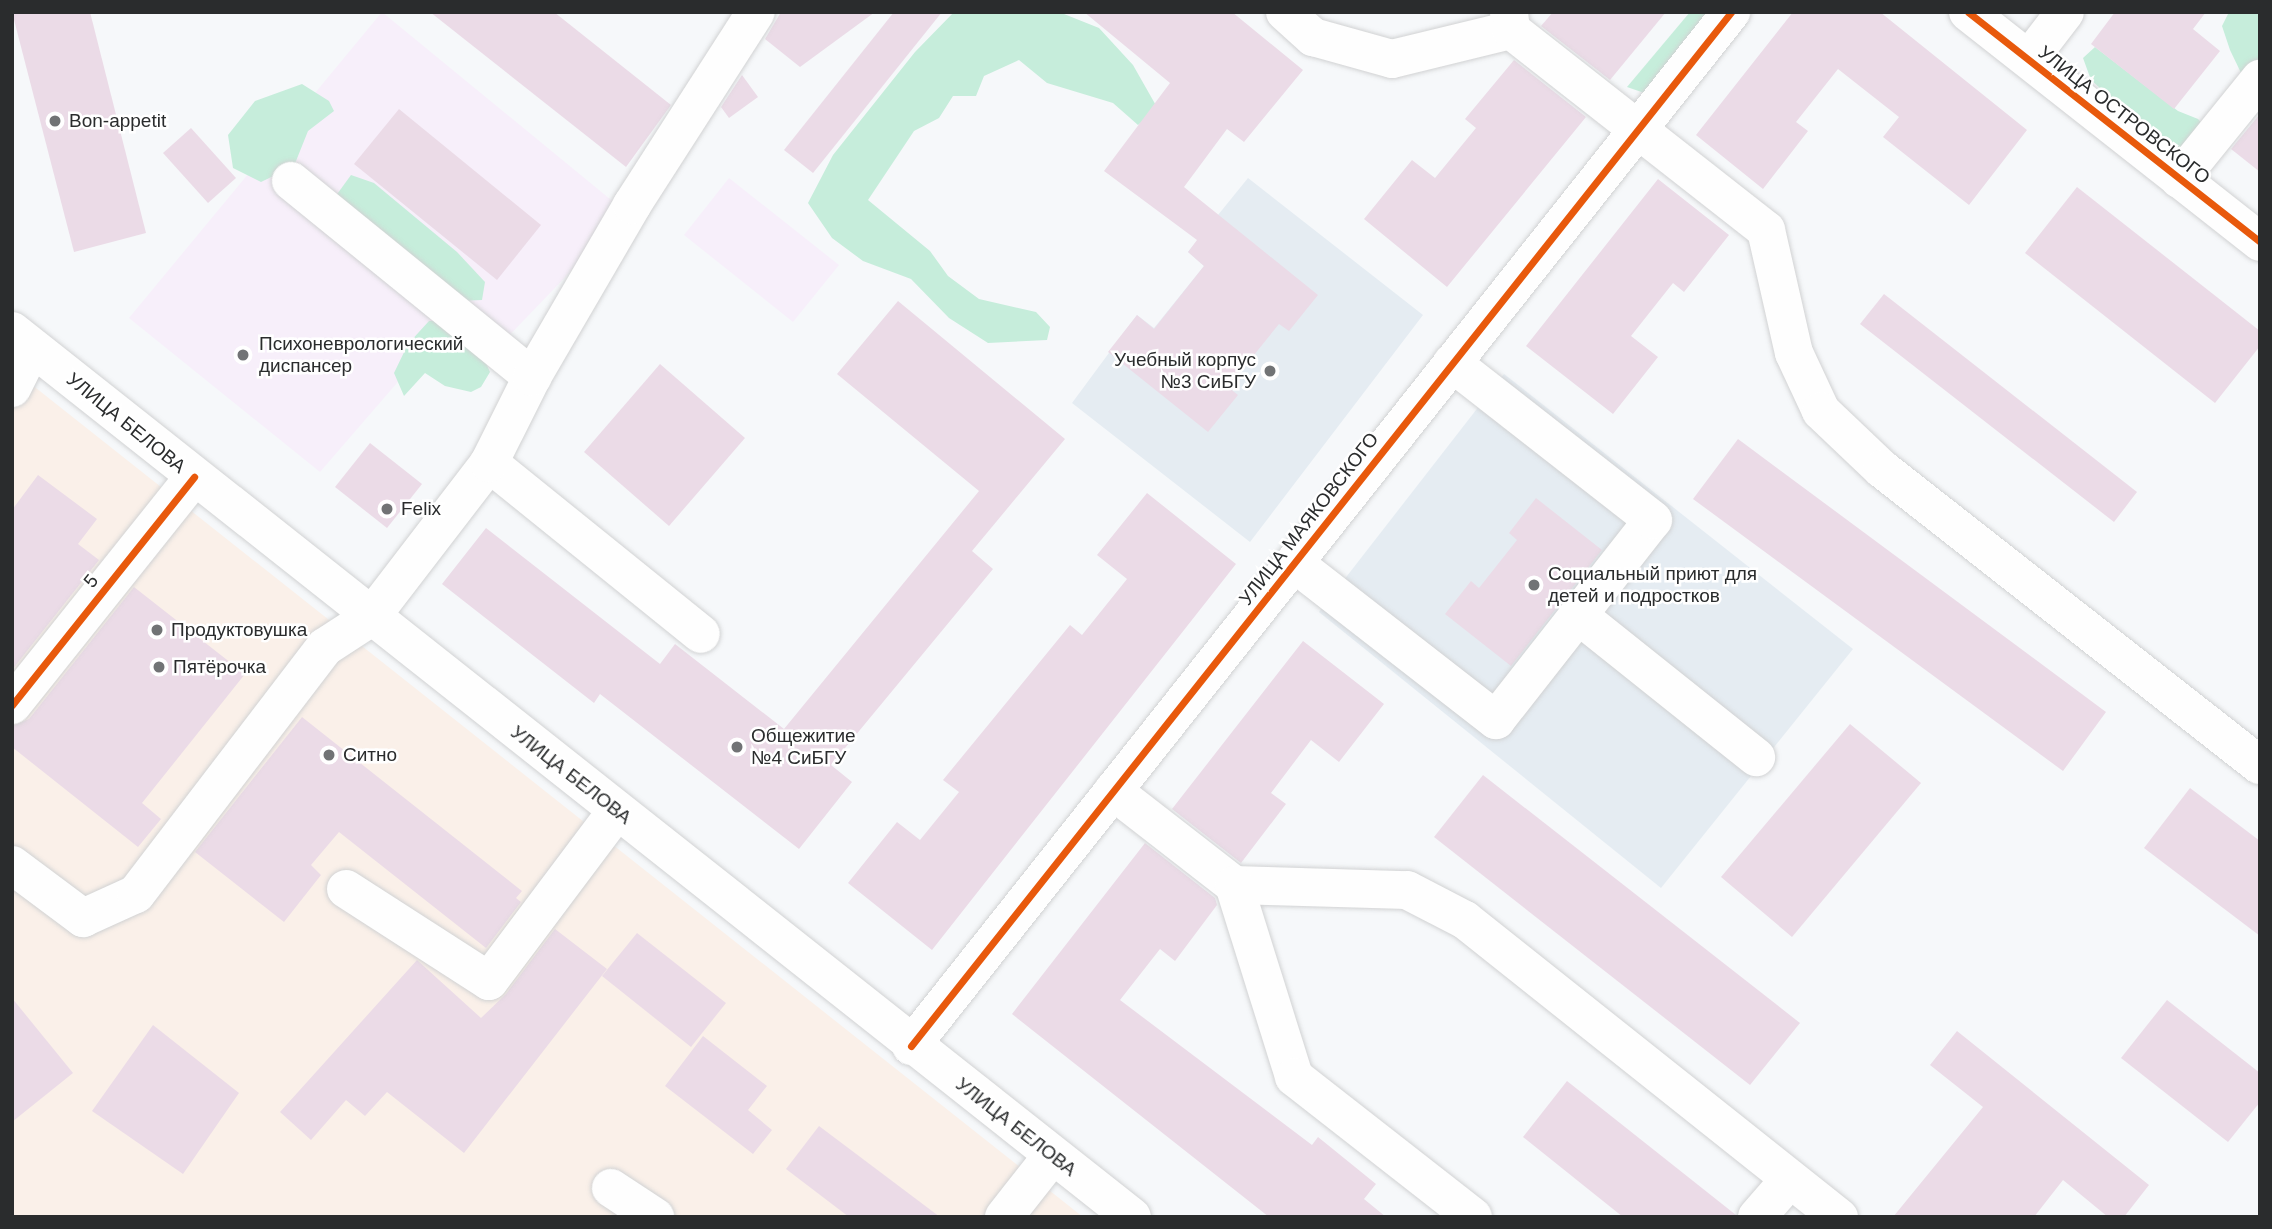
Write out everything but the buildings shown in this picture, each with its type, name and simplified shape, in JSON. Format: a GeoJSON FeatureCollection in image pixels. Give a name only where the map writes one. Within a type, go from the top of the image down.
{"type":"FeatureCollection","features":[{"type":"Feature","properties":{"kind":"street"},"geometry":{"type":"LineString","coordinates":[[12,865],[83,918],[136,894],[325,647],[371,617],[489,463],[532,377],[632,205],[756,12]]}},
{"type":"Feature","properties":{"kind":"street"},"geometry":{"type":"LineString","coordinates":[[1285,12],[1313,37],[1392,59],[1510,21],[1638,130],[1766,230],[1794,353],[1821,411],[1882,469],[2260,765]]}},
{"type":"Feature","properties":{"kind":"street","name":"УЛИЦА МАЯКОВСКОГО"},"geometry":{"type":"LineString","coordinates":[[911,1046],[1731,12]]}},
{"type":"Feature","properties":{"kind":"street","name":"УЛИЦА ОСТРОВСКОГО"},"geometry":{"type":"LineString","coordinates":[[1968,12],[2260,242]]}},
{"type":"Feature","properties":{"kind":"street"},"geometry":{"type":"LineString","coordinates":[[2029,59],[2065,12]]}},
{"type":"Feature","properties":{"kind":"street"},"geometry":{"type":"LineString","coordinates":[[2179,179],[2260,79]]}},
{"type":"Feature","properties":{"kind":"street"},"geometry":{"type":"LineString","coordinates":[[291,181],[532,377]]}},
{"type":"Feature","properties":{"kind":"street"},"geometry":{"type":"LineString","coordinates":[[12,388],[22,339]]}},
{"type":"Feature","properties":{"kind":"street","name":"УЛИЦА БЕЛОВА"},"geometry":{"type":"LineString","coordinates":[[22,339],[911,1046],[1132,1217]]}},
{"type":"Feature","properties":{"kind":"street"},"geometry":{"type":"LineString","coordinates":[[1294,563],[1496,720],[1653,520],[1452,363]]}},
{"type":"Feature","properties":{"kind":"street"},"geometry":{"type":"LineString","coordinates":[[489,463],[701,634]]}},
{"type":"Feature","properties":{"kind":"street","name":"5"},"geometry":{"type":"LineString","coordinates":[[12,705],[194,477]]}},
{"type":"Feature","properties":{"kind":"street"},"geometry":{"type":"LineString","coordinates":[[1578,615],[1756,757]]}},
{"type":"Feature","properties":{"kind":"street"},"geometry":{"type":"LineString","coordinates":[[1113,791],[1234,885],[1294,1077],[1473,1217]]}},
{"type":"Feature","properties":{"kind":"street"},"geometry":{"type":"LineString","coordinates":[[346,889],[489,981],[616,812]]}},
{"type":"Feature","properties":{"kind":"street"},"geometry":{"type":"LineString","coordinates":[[1234,885],[1407,890],[1465,920],[1839,1217]]}},
{"type":"Feature","properties":{"kind":"street"},"geometry":{"type":"LineString","coordinates":[[1004,1217],[1052,1156]]}},
{"type":"Feature","properties":{"kind":"street"},"geometry":{"type":"LineString","coordinates":[[1756,1217],[1790,1179]]}},
{"type":"Feature","properties":{"kind":"street"},"geometry":{"type":"LineString","coordinates":[[611,1188],[655,1217]]}},
{"type":"Feature","properties":{"kind":"shaded area"},"geometry":{"type":"Polygon","coordinates":[[[382,12],[627,213],[473,373],[435,339],[320,472],[129,318],[382,12]]]}},
{"type":"Feature","properties":{"kind":"shaded area"},"geometry":{"type":"Polygon","coordinates":[[[729,178],[839,265],[793,322],[684,235],[729,178]]]}},
{"type":"Feature","properties":{"kind":"shaded area"},"geometry":{"type":"Polygon","coordinates":[[[1248,178],[1423,315],[1250,542],[1072,403],[1137,315],[1154,328],[1204,266],[1188,252],[1248,178]]]}},
{"type":"Feature","properties":{"kind":"shaded area"},"geometry":{"type":"Polygon","coordinates":[[[12,369],[1083,1217],[12,1217],[12,369]]]}},
{"type":"Feature","properties":{"kind":"shaded area"},"geometry":{"type":"Polygon","coordinates":[[[1504,374],[1853,649],[1661,888],[1319,612],[1504,374]]]}},
{"type":"Feature","properties":{"kind":"green space"},"geometry":{"type":"Polygon","coordinates":[[[954,12],[1059,12],[1099,28],[1133,65],[1158,109],[1138,125],[1113,103],[1047,83],[1019,60],[984,76],[976,96],[953,96],[939,118],[914,131],[868,200],[930,251],[948,276],[979,299],[1036,312],[1050,327],[1047,340],[988,343],[949,318],[911,279],[863,261],[832,238],[808,203],[833,155],[915,52],[954,12]]]}},
{"type":"Feature","properties":{"kind":"green space"},"geometry":{"type":"Polygon","coordinates":[[[1690,12],[1733,12],[1653,96],[1627,87],[1690,12]]]}},
{"type":"Feature","properties":{"kind":"green space"},"geometry":{"type":"Polygon","coordinates":[[[2229,12],[2260,12],[2260,84],[2242,75],[2230,50],[2222,26],[2229,12]]]}},
{"type":"Feature","properties":{"kind":"green space"},"geometry":{"type":"Polygon","coordinates":[[[2095,47],[2178,111],[2198,119],[2213,136],[2175,160],[2161,139],[2121,117],[2111,98],[2091,80],[2083,58],[2095,47]]]}},
{"type":"Feature","properties":{"kind":"green space"},"geometry":{"type":"Polygon","coordinates":[[[302,84],[329,101],[334,111],[308,131],[294,166],[261,182],[233,168],[228,135],[255,101],[302,84]]]}},
{"type":"Feature","properties":{"kind":"green space"},"geometry":{"type":"Polygon","coordinates":[[[351,175],[374,183],[457,252],[485,282],[482,300],[457,301],[335,197],[351,175]]]}},
{"type":"Feature","properties":{"kind":"green space"},"geometry":{"type":"Polygon","coordinates":[[[429,321],[449,321],[480,350],[490,372],[481,387],[471,392],[445,386],[425,373],[404,396],[394,373],[408,344],[429,321]]]}},
{"type":"Feature","properties":{"kind":"cycle path"},"geometry":{"type":"LineString","coordinates":[[911,1046],[1731,12]]}},
{"type":"Feature","properties":{"kind":"cycle path"},"geometry":{"type":"LineString","coordinates":[[1968,12],[2260,242]]}},
{"type":"Feature","properties":{"kind":"cycle path"},"geometry":{"type":"LineString","coordinates":[[12,705],[194,477]]}},
{"type":"Feature","properties":{"kind":"place","name":"Bon-appetit"},"geometry":{"type":"Point","coordinates":[55,121]}},
{"type":"Feature","properties":{"kind":"place","name":"Психоневрологический диспансер"},"geometry":{"type":"Point","coordinates":[243,355]}},
{"type":"Feature","properties":{"kind":"place","name":"Учебный корпус №3 СиБГУ"},"geometry":{"type":"Point","coordinates":[1270,371]}},
{"type":"Feature","properties":{"kind":"place","name":"Felix"},"geometry":{"type":"Point","coordinates":[387,509]}},
{"type":"Feature","properties":{"kind":"place","name":"Социальный приют для детей и подростков"},"geometry":{"type":"Point","coordinates":[1534,585]}},
{"type":"Feature","properties":{"kind":"place","name":"Продуктовушка"},"geometry":{"type":"Point","coordinates":[157,630]}},
{"type":"Feature","properties":{"kind":"place","name":"Пятёрочка"},"geometry":{"type":"Point","coordinates":[159,667]}},
{"type":"Feature","properties":{"kind":"place","name":"Общежитие №4 СиБГУ"},"geometry":{"type":"Point","coordinates":[737,747]}},
{"type":"Feature","properties":{"kind":"place","name":"Ситно"},"geometry":{"type":"Point","coordinates":[329,755]}}]}
